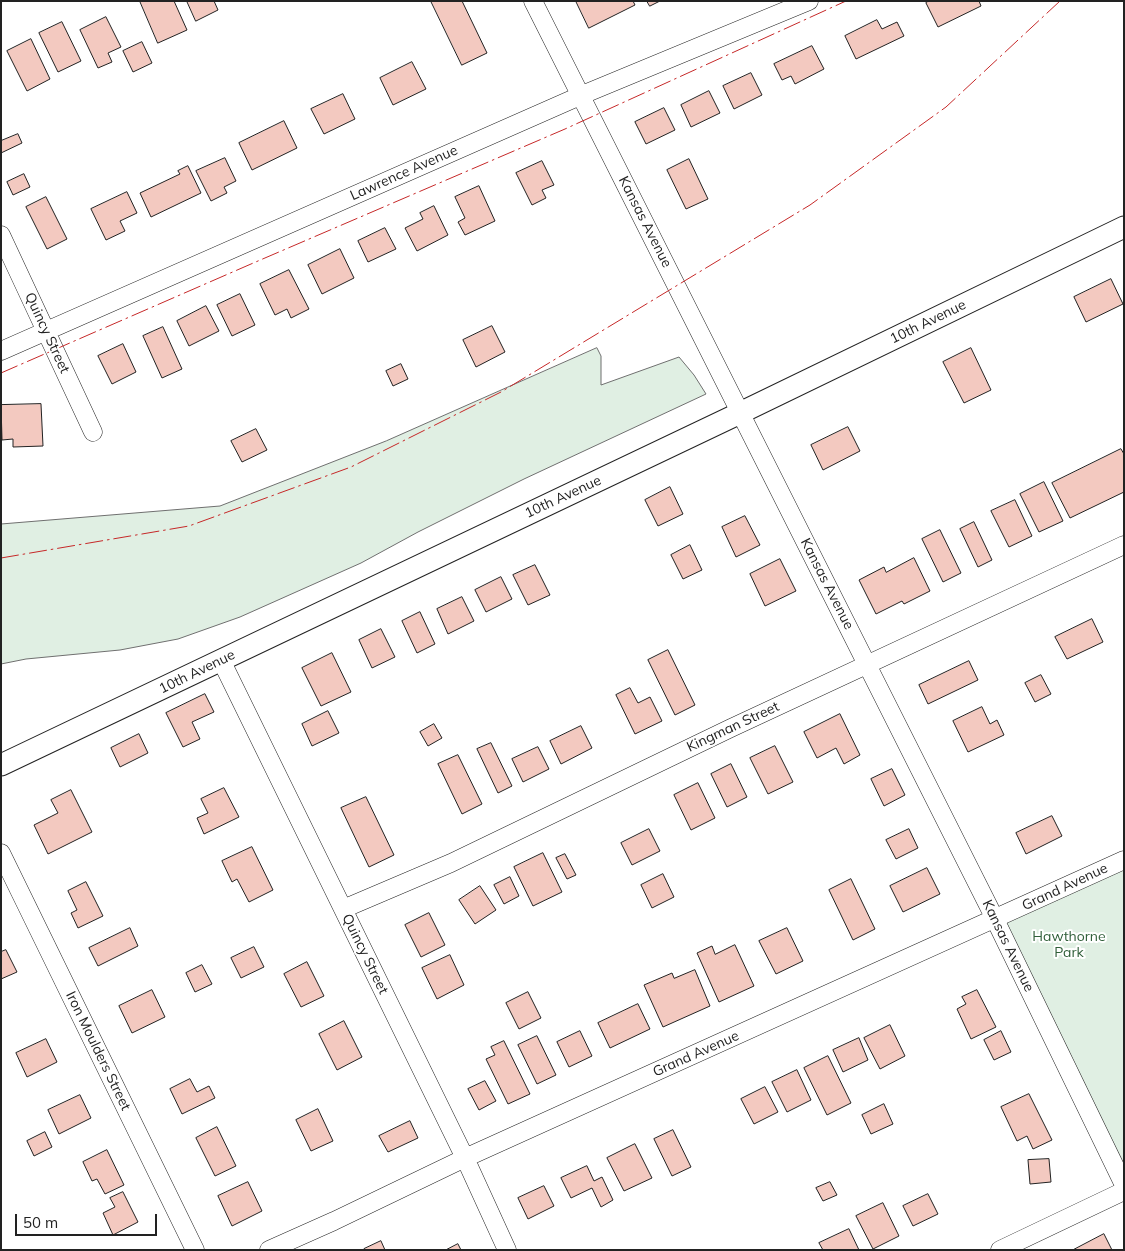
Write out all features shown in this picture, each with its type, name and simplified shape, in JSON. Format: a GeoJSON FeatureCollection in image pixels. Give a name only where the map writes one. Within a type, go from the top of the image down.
{"type":"FeatureCollection","features":[{"type":"Feature","properties":{"kind":"street","name":"Kansas Avenue"},"geometry":{"type":"LineString","coordinates":[[533,1],[582,94],[740,413],[1120,1167],[1124,1184]]}},
{"type":"Feature","properties":{"kind":"street","name":"Lawrence Avenue"},"geometry":{"type":"LineString","coordinates":[[1,352],[582,94],[809,1]]}},
{"type":"Feature","properties":{"kind":"street","name":"10th Avenue"},"geometry":{"type":"LineString","coordinates":[[1,765],[740,413],[1124,227]]}},
{"type":"Feature","properties":{"kind":"street","name":"Quincy Street"},"geometry":{"type":"LineString","coordinates":[[1,235],[93,432]]}},
{"type":"Feature","properties":{"kind":"street","name":"Kingman Street"},"geometry":{"type":"LineString","coordinates":[[343,909],[451,863],[731,728],[1124,545]]}},
{"type":"Feature","properties":{"kind":"street","name":"Quincy Street"},"geometry":{"type":"LineString","coordinates":[[221,660],[464,1158],[506,1250]]}},
{"type":"Feature","properties":{"kind":"street","name":"Iron Moulders Street"},"geometry":{"type":"LineString","coordinates":[[1,853],[195,1250]]}},
{"type":"Feature","properties":{"kind":"street","name":"Grand Avenue"},"geometry":{"type":"LineString","coordinates":[[269,1250],[334,1221],[464,1158],[1124,860]]}},
{"type":"Feature","properties":{"kind":"street"},"geometry":{"type":"LineString","coordinates":[[1000,1250],[1124,1191]]}},
{"type":"Feature","properties":{"kind":"green space"},"geometry":{"type":"Polygon","coordinates":[[[597,348],[601,356],[601,385],[679,357],[694,375],[706,394],[524,479],[361,563],[240,617],[178,639],[120,650],[26,659],[1,664],[1,524],[220,506],[386,441],[597,348]]]}},
{"type":"Feature","properties":{"kind":"green space","name":"Hawthorne Park"},"geometry":{"type":"Polygon","coordinates":[[[1124,860],[1124,1185],[995,919],[1124,860]]]}},
{"type":"Feature","properties":{"kind":"building"},"geometry":{"type":"Polygon","coordinates":[[[140,1],[174,1],[187,30],[158,43],[140,1]]]}},
{"type":"Feature","properties":{"kind":"building"},"geometry":{"type":"Polygon","coordinates":[[[187,1],[214,1],[218,10],[196,21],[187,1]]]}},
{"type":"Feature","properties":{"kind":"building"},"geometry":{"type":"Polygon","coordinates":[[[431,1],[462,1],[487,53],[462,65],[431,1]]]}},
{"type":"Feature","properties":{"kind":"building"},"geometry":{"type":"Polygon","coordinates":[[[576,1],[633,1],[635,5],[589,28],[576,1]]]}},
{"type":"Feature","properties":{"kind":"building"},"geometry":{"type":"Polygon","coordinates":[[[647,1],[660,1],[650,6],[647,1]]]}},
{"type":"Feature","properties":{"kind":"building"},"geometry":{"type":"Polygon","coordinates":[[[929,1],[979,1],[981,6],[938,27],[926,3],[929,1]]]}},
{"type":"Feature","properties":{"kind":"building"},"geometry":{"type":"Polygon","coordinates":[[[106,17],[121,47],[108,53],[112,62],[98,68],[80,30],[106,17]]]}},
{"type":"Feature","properties":{"kind":"building"},"geometry":{"type":"Polygon","coordinates":[[[877,20],[882,29],[897,22],[904,36],[856,59],[845,36],[877,20]]]}},
{"type":"Feature","properties":{"kind":"building"},"geometry":{"type":"Polygon","coordinates":[[[62,22],[81,61],[58,72],[39,33],[62,22]]]}},
{"type":"Feature","properties":{"kind":"building"},"geometry":{"type":"Polygon","coordinates":[[[31,39],[50,79],[27,91],[7,51],[31,39]]]}},
{"type":"Feature","properties":{"kind":"building"},"geometry":{"type":"Polygon","coordinates":[[[142,42],[152,63],[133,72],[123,51],[142,42]]]}},
{"type":"Feature","properties":{"kind":"building"},"geometry":{"type":"Polygon","coordinates":[[[812,46],[824,69],[795,84],[791,76],[782,80],[774,64],[812,46]]]}},
{"type":"Feature","properties":{"kind":"building"},"geometry":{"type":"Polygon","coordinates":[[[412,62],[426,89],[393,105],[380,78],[412,62]]]}},
{"type":"Feature","properties":{"kind":"building"},"geometry":{"type":"Polygon","coordinates":[[[751,73],[762,95],[734,109],[723,86],[751,73]]]}},
{"type":"Feature","properties":{"kind":"building"},"geometry":{"type":"Polygon","coordinates":[[[709,91],[720,113],[691,127],[681,105],[709,91]]]}},
{"type":"Feature","properties":{"kind":"building"},"geometry":{"type":"Polygon","coordinates":[[[343,94],[355,119],[324,134],[311,109],[343,94]]]}},
{"type":"Feature","properties":{"kind":"building"},"geometry":{"type":"Polygon","coordinates":[[[664,108],[675,130],[646,144],[635,122],[664,108]]]}},
{"type":"Feature","properties":{"kind":"building"},"geometry":{"type":"Polygon","coordinates":[[[284,121],[297,148],[252,170],[239,143],[284,121]]]}},
{"type":"Feature","properties":{"kind":"building"},"geometry":{"type":"Polygon","coordinates":[[[18,134],[22,143],[1,153],[1,141],[18,134]]]}},
{"type":"Feature","properties":{"kind":"building"},"geometry":{"type":"Polygon","coordinates":[[[225,158],[236,181],[224,187],[227,193],[211,201],[196,171],[225,158]]]}},
{"type":"Feature","properties":{"kind":"building"},"geometry":{"type":"Polygon","coordinates":[[[689,159],[708,199],[686,209],[667,170],[689,159]]]}},
{"type":"Feature","properties":{"kind":"building"},"geometry":{"type":"Polygon","coordinates":[[[542,161],[554,185],[542,190],[546,198],[532,205],[516,173],[542,161]]]}},
{"type":"Feature","properties":{"kind":"building"},"geometry":{"type":"Polygon","coordinates":[[[188,166],[201,193],[151,217],[140,193],[180,174],[178,171],[188,166]]]}},
{"type":"Feature","properties":{"kind":"building"},"geometry":{"type":"Polygon","coordinates":[[[24,174],[30,187],[13,195],[7,182],[24,174]]]}},
{"type":"Feature","properties":{"kind":"building"},"geometry":{"type":"Polygon","coordinates":[[[479,186],[495,221],[465,235],[458,222],[465,218],[455,197],[479,186]]]}},
{"type":"Feature","properties":{"kind":"building"},"geometry":{"type":"Polygon","coordinates":[[[127,192],[137,213],[120,221],[125,231],[106,240],[91,209],[127,192]]]}},
{"type":"Feature","properties":{"kind":"building"},"geometry":{"type":"Polygon","coordinates":[[[46,197],[67,239],[47,249],[26,207],[46,197]]]}},
{"type":"Feature","properties":{"kind":"building"},"geometry":{"type":"Polygon","coordinates":[[[434,206],[448,235],[417,251],[405,228],[423,219],[420,213],[434,206]]]}},
{"type":"Feature","properties":{"kind":"building"},"geometry":{"type":"Polygon","coordinates":[[[385,228],[396,249],[368,262],[358,241],[385,228]]]}},
{"type":"Feature","properties":{"kind":"building"},"geometry":{"type":"Polygon","coordinates":[[[340,249],[354,278],[322,294],[308,265],[340,249]]]}},
{"type":"Feature","properties":{"kind":"building"},"geometry":{"type":"Polygon","coordinates":[[[289,270],[309,309],[291,318],[287,309],[275,315],[260,284],[289,270]]]}},
{"type":"Feature","properties":{"kind":"building"},"geometry":{"type":"Polygon","coordinates":[[[1111,279],[1123,304],[1086,322],[1074,297],[1111,279]]]}},
{"type":"Feature","properties":{"kind":"building"},"geometry":{"type":"Polygon","coordinates":[[[240,294],[255,325],[232,336],[217,305],[240,294]]]}},
{"type":"Feature","properties":{"kind":"building"},"geometry":{"type":"Polygon","coordinates":[[[206,306],[219,331],[189,346],[177,321],[206,306]]]}},
{"type":"Feature","properties":{"kind":"building"},"geometry":{"type":"Polygon","coordinates":[[[492,326],[505,352],[476,367],[463,340],[492,326]]]}},
{"type":"Feature","properties":{"kind":"building"},"geometry":{"type":"Polygon","coordinates":[[[163,327],[182,369],[162,378],[143,336],[163,327]]]}},
{"type":"Feature","properties":{"kind":"building"},"geometry":{"type":"Polygon","coordinates":[[[123,344],[136,372],[112,384],[98,356],[123,344]]]}},
{"type":"Feature","properties":{"kind":"building"},"geometry":{"type":"Polygon","coordinates":[[[971,348],[991,390],[964,403],[943,362],[971,348]]]}},
{"type":"Feature","properties":{"kind":"building"},"geometry":{"type":"Polygon","coordinates":[[[401,364],[408,379],[393,386],[386,371],[401,364]]]}},
{"type":"Feature","properties":{"kind":"building"},"geometry":{"type":"Polygon","coordinates":[[[41,404],[43,446],[13,447],[13,439],[2,440],[1,405],[41,404]]]}},
{"type":"Feature","properties":{"kind":"building"},"geometry":{"type":"Polygon","coordinates":[[[848,427],[860,451],[823,470],[811,445],[848,427]]]}},
{"type":"Feature","properties":{"kind":"building"},"geometry":{"type":"Polygon","coordinates":[[[256,429],[267,450],[242,462],[231,441],[256,429]]]}},
{"type":"Feature","properties":{"kind":"building"},"geometry":{"type":"Polygon","coordinates":[[[1121,449],[1124,454],[1124,492],[1070,518],[1052,483],[1121,449]]]}},
{"type":"Feature","properties":{"kind":"building"},"geometry":{"type":"Polygon","coordinates":[[[1044,482],[1063,521],[1039,532],[1020,494],[1044,482]]]}},
{"type":"Feature","properties":{"kind":"building"},"geometry":{"type":"Polygon","coordinates":[[[670,487],[683,514],[658,526],[645,500],[670,487]]]}},
{"type":"Feature","properties":{"kind":"building"},"geometry":{"type":"Polygon","coordinates":[[[1015,500],[1032,536],[1009,547],[991,511],[1015,500]]]}},
{"type":"Feature","properties":{"kind":"building"},"geometry":{"type":"Polygon","coordinates":[[[745,516],[760,545],[736,557],[722,527],[745,516]]]}},
{"type":"Feature","properties":{"kind":"building"},"geometry":{"type":"Polygon","coordinates":[[[974,522],[992,560],[978,567],[960,529],[974,522]]]}},
{"type":"Feature","properties":{"kind":"building"},"geometry":{"type":"Polygon","coordinates":[[[940,530],[961,573],[943,582],[922,539],[940,530]]]}},
{"type":"Feature","properties":{"kind":"building"},"geometry":{"type":"Polygon","coordinates":[[[690,545],[702,570],[683,579],[671,555],[690,545]]]}},
{"type":"Feature","properties":{"kind":"building"},"geometry":{"type":"Polygon","coordinates":[[[914,558],[930,591],[904,604],[902,601],[876,614],[859,580],[884,567],[886,572],[914,558]]]}},
{"type":"Feature","properties":{"kind":"building"},"geometry":{"type":"Polygon","coordinates":[[[780,559],[796,591],[765,606],[750,574],[780,559]]]}},
{"type":"Feature","properties":{"kind":"building"},"geometry":{"type":"Polygon","coordinates":[[[535,565],[550,595],[528,605],[513,575],[535,565]]]}},
{"type":"Feature","properties":{"kind":"building"},"geometry":{"type":"Polygon","coordinates":[[[501,577],[512,599],[486,612],[475,590],[501,577]]]}},
{"type":"Feature","properties":{"kind":"building"},"geometry":{"type":"Polygon","coordinates":[[[462,597],[474,621],[448,634],[437,609],[462,597]]]}},
{"type":"Feature","properties":{"kind":"building"},"geometry":{"type":"Polygon","coordinates":[[[420,612],[435,644],[417,653],[402,621],[420,612]]]}},
{"type":"Feature","properties":{"kind":"building"},"geometry":{"type":"Polygon","coordinates":[[[1092,619],[1103,642],[1067,659],[1055,637],[1092,619]]]}},
{"type":"Feature","properties":{"kind":"building"},"geometry":{"type":"Polygon","coordinates":[[[381,629],[395,657],[372,668],[359,640],[381,629]]]}},
{"type":"Feature","properties":{"kind":"building"},"geometry":{"type":"Polygon","coordinates":[[[668,650],[695,705],[675,715],[648,660],[668,650]]]}},
{"type":"Feature","properties":{"kind":"building"},"geometry":{"type":"Polygon","coordinates":[[[332,653],[351,692],[321,706],[302,668],[332,653]]]}},
{"type":"Feature","properties":{"kind":"building"},"geometry":{"type":"Polygon","coordinates":[[[969,661],[978,680],[928,704],[919,685],[969,661]]]}},
{"type":"Feature","properties":{"kind":"building"},"geometry":{"type":"Polygon","coordinates":[[[1041,675],[1051,694],[1035,702],[1025,683],[1041,675]]]}},
{"type":"Feature","properties":{"kind":"building"},"geometry":{"type":"Polygon","coordinates":[[[630,688],[638,703],[650,697],[662,721],[635,734],[616,695],[630,688]]]}},
{"type":"Feature","properties":{"kind":"building"},"geometry":{"type":"Polygon","coordinates":[[[205,694],[214,712],[192,722],[200,739],[183,747],[166,713],[205,694]]]}},
{"type":"Feature","properties":{"kind":"building"},"geometry":{"type":"Polygon","coordinates":[[[982,707],[990,724],[997,720],[1004,735],[968,752],[953,721],[982,707]]]}},
{"type":"Feature","properties":{"kind":"building"},"geometry":{"type":"Polygon","coordinates":[[[328,711],[339,733],[312,746],[302,724],[328,711]]]}},
{"type":"Feature","properties":{"kind":"building"},"geometry":{"type":"Polygon","coordinates":[[[840,714],[860,755],[844,764],[836,748],[817,758],[804,732],[840,714]]]}},
{"type":"Feature","properties":{"kind":"building"},"geometry":{"type":"Polygon","coordinates":[[[434,724],[442,738],[428,746],[420,732],[434,724]]]}},
{"type":"Feature","properties":{"kind":"building"},"geometry":{"type":"Polygon","coordinates":[[[581,726],[592,748],[561,764],[550,741],[581,726]]]}},
{"type":"Feature","properties":{"kind":"building"},"geometry":{"type":"Polygon","coordinates":[[[139,734],[148,753],[120,767],[111,748],[139,734]]]}},
{"type":"Feature","properties":{"kind":"building"},"geometry":{"type":"Polygon","coordinates":[[[491,743],[512,786],[498,793],[477,749],[491,743]]]}},
{"type":"Feature","properties":{"kind":"building"},"geometry":{"type":"Polygon","coordinates":[[[775,746],[793,782],[768,794],[750,758],[775,746]]]}},
{"type":"Feature","properties":{"kind":"building"},"geometry":{"type":"Polygon","coordinates":[[[538,747],[549,769],[523,782],[512,759],[538,747]]]}},
{"type":"Feature","properties":{"kind":"building"},"geometry":{"type":"Polygon","coordinates":[[[458,755],[482,804],[462,814],[438,764],[458,755]]]}},
{"type":"Feature","properties":{"kind":"building"},"geometry":{"type":"Polygon","coordinates":[[[731,764],[747,797],[727,807],[711,774],[731,764]]]}},
{"type":"Feature","properties":{"kind":"building"},"geometry":{"type":"Polygon","coordinates":[[[892,769],[905,795],[884,806],[871,779],[892,769]]]}},
{"type":"Feature","properties":{"kind":"building"},"geometry":{"type":"Polygon","coordinates":[[[698,783],[715,818],[691,830],[674,795],[698,783]]]}},
{"type":"Feature","properties":{"kind":"building"},"geometry":{"type":"Polygon","coordinates":[[[224,788],[239,817],[204,834],[197,818],[208,813],[201,799],[224,788]]]}},
{"type":"Feature","properties":{"kind":"building"},"geometry":{"type":"Polygon","coordinates":[[[71,790],[92,832],[48,854],[34,825],[58,813],[51,800],[71,790]]]}},
{"type":"Feature","properties":{"kind":"building"},"geometry":{"type":"Polygon","coordinates":[[[366,797],[394,855],[369,867],[341,808],[366,797]]]}},
{"type":"Feature","properties":{"kind":"building"},"geometry":{"type":"Polygon","coordinates":[[[1052,816],[1062,836],[1026,854],[1016,833],[1052,816]]]}},
{"type":"Feature","properties":{"kind":"building"},"geometry":{"type":"Polygon","coordinates":[[[649,829],[660,851],[632,865],[621,843],[649,829]]]}},
{"type":"Feature","properties":{"kind":"building"},"geometry":{"type":"Polygon","coordinates":[[[909,829],[918,848],[896,859],[886,840],[909,829]]]}},
{"type":"Feature","properties":{"kind":"building"},"geometry":{"type":"Polygon","coordinates":[[[252,847],[273,890],[249,902],[237,879],[232,882],[222,861],[252,847]]]}},
{"type":"Feature","properties":{"kind":"building"},"geometry":{"type":"Polygon","coordinates":[[[543,853],[562,892],[533,906],[514,867],[543,853]]]}},
{"type":"Feature","properties":{"kind":"building"},"geometry":{"type":"Polygon","coordinates":[[[565,854],[576,875],[567,879],[556,858],[565,854]]]}},
{"type":"Feature","properties":{"kind":"building"},"geometry":{"type":"Polygon","coordinates":[[[927,868],[940,894],[903,912],[890,886],[927,868]]]}},
{"type":"Feature","properties":{"kind":"building"},"geometry":{"type":"Polygon","coordinates":[[[663,874],[674,897],[652,908],[641,885],[663,874]]]}},
{"type":"Feature","properties":{"kind":"building"},"geometry":{"type":"Polygon","coordinates":[[[510,877],[519,896],[504,904],[494,885],[510,877]]]}},
{"type":"Feature","properties":{"kind":"building"},"geometry":{"type":"Polygon","coordinates":[[[851,879],[875,929],[853,940],[829,890],[851,879]]]}},
{"type":"Feature","properties":{"kind":"building"},"geometry":{"type":"Polygon","coordinates":[[[86,882],[103,916],[78,928],[71,913],[77,910],[68,891],[86,882]]]}},
{"type":"Feature","properties":{"kind":"building"},"geometry":{"type":"Polygon","coordinates":[[[480,886],[496,910],[475,924],[459,900],[480,886]]]}},
{"type":"Feature","properties":{"kind":"building"},"geometry":{"type":"Polygon","coordinates":[[[429,913],[445,945],[421,957],[405,925],[429,913]]]}},
{"type":"Feature","properties":{"kind":"building"},"geometry":{"type":"Polygon","coordinates":[[[130,928],[138,946],[98,966],[89,948],[130,928]]]}},
{"type":"Feature","properties":{"kind":"building"},"geometry":{"type":"Polygon","coordinates":[[[787,928],[803,961],[776,974],[759,941],[787,928]]]}},
{"type":"Feature","properties":{"kind":"building"},"geometry":{"type":"Polygon","coordinates":[[[735,945],[754,986],[719,1002],[697,953],[712,946],[715,954],[735,945]]]}},
{"type":"Feature","properties":{"kind":"building"},"geometry":{"type":"Polygon","coordinates":[[[254,947],[264,967],[241,978],[231,958],[254,947]]]}},
{"type":"Feature","properties":{"kind":"building"},"geometry":{"type":"Polygon","coordinates":[[[6,950],[17,972],[1,979],[1,952],[6,950]]]}},
{"type":"Feature","properties":{"kind":"building"},"geometry":{"type":"Polygon","coordinates":[[[450,955],[464,985],[437,999],[422,968],[450,955]]]}},
{"type":"Feature","properties":{"kind":"building"},"geometry":{"type":"Polygon","coordinates":[[[307,962],[324,996],[301,1007],[284,974],[307,962]]]}},
{"type":"Feature","properties":{"kind":"building"},"geometry":{"type":"Polygon","coordinates":[[[202,965],[212,984],[195,992],[186,973],[202,965]]]}},
{"type":"Feature","properties":{"kind":"building"},"geometry":{"type":"Polygon","coordinates":[[[695,970],[710,1006],[663,1027],[644,985],[672,973],[674,978],[695,970]]]}},
{"type":"Feature","properties":{"kind":"building"},"geometry":{"type":"Polygon","coordinates":[[[152,990],[165,1017],[132,1033],[119,1006],[152,990]]]}},
{"type":"Feature","properties":{"kind":"building"},"geometry":{"type":"Polygon","coordinates":[[[977,990],[996,1027],[971,1039],[957,1009],[966,1004],[962,997],[977,990]]]}},
{"type":"Feature","properties":{"kind":"building"},"geometry":{"type":"Polygon","coordinates":[[[528,992],[541,1018],[519,1029],[506,1003],[528,992]]]}},
{"type":"Feature","properties":{"kind":"building"},"geometry":{"type":"Polygon","coordinates":[[[638,1004],[650,1029],[610,1048],[598,1023],[638,1004]]]}},
{"type":"Feature","properties":{"kind":"building"},"geometry":{"type":"Polygon","coordinates":[[[344,1021],[362,1057],[337,1070],[319,1034],[344,1021]]]}},
{"type":"Feature","properties":{"kind":"building"},"geometry":{"type":"Polygon","coordinates":[[[890,1025],[905,1056],[880,1069],[864,1038],[890,1025]]]}},
{"type":"Feature","properties":{"kind":"building"},"geometry":{"type":"Polygon","coordinates":[[[580,1031],[592,1056],[569,1067],[557,1042],[580,1031]]]}},
{"type":"Feature","properties":{"kind":"building"},"geometry":{"type":"Polygon","coordinates":[[[1001,1031],[1011,1052],[994,1060],[984,1040],[1001,1031]]]}},
{"type":"Feature","properties":{"kind":"building"},"geometry":{"type":"Polygon","coordinates":[[[537,1036],[556,1075],[537,1084],[518,1045],[537,1036]]]}},
{"type":"Feature","properties":{"kind":"building"},"geometry":{"type":"Polygon","coordinates":[[[859,1038],[868,1060],[843,1072],[833,1050],[859,1038]]]}},
{"type":"Feature","properties":{"kind":"building"},"geometry":{"type":"Polygon","coordinates":[[[46,1039],[57,1062],[27,1077],[16,1053],[46,1039]]]}},
{"type":"Feature","properties":{"kind":"building"},"geometry":{"type":"Polygon","coordinates":[[[504,1041],[530,1094],[508,1104],[486,1059],[495,1055],[491,1047],[504,1041]]]}},
{"type":"Feature","properties":{"kind":"building"},"geometry":{"type":"Polygon","coordinates":[[[828,1056],[851,1103],[827,1115],[804,1068],[828,1056]]]}},
{"type":"Feature","properties":{"kind":"building"},"geometry":{"type":"Polygon","coordinates":[[[797,1070],[811,1100],[787,1112],[772,1082],[797,1070]]]}},
{"type":"Feature","properties":{"kind":"building"},"geometry":{"type":"Polygon","coordinates":[[[190,1079],[197,1092],[209,1086],[215,1098],[182,1114],[170,1089],[190,1079]]]}},
{"type":"Feature","properties":{"kind":"building"},"geometry":{"type":"Polygon","coordinates":[[[485,1081],[496,1101],[479,1110],[468,1089],[485,1081]]]}},
{"type":"Feature","properties":{"kind":"building"},"geometry":{"type":"Polygon","coordinates":[[[765,1087],[778,1112],[754,1124],[741,1099],[765,1087]]]}},
{"type":"Feature","properties":{"kind":"building"},"geometry":{"type":"Polygon","coordinates":[[[1029,1094],[1052,1140],[1033,1149],[1027,1136],[1017,1141],[1001,1107],[1029,1094]]]}},
{"type":"Feature","properties":{"kind":"building"},"geometry":{"type":"Polygon","coordinates":[[[80,1095],[91,1118],[59,1134],[48,1110],[80,1095]]]}},
{"type":"Feature","properties":{"kind":"building"},"geometry":{"type":"Polygon","coordinates":[[[884,1104],[893,1124],[871,1134],[862,1115],[884,1104]]]}},
{"type":"Feature","properties":{"kind":"building"},"geometry":{"type":"Polygon","coordinates":[[[318,1109],[333,1141],[311,1151],[296,1120],[318,1109]]]}},
{"type":"Feature","properties":{"kind":"building"},"geometry":{"type":"Polygon","coordinates":[[[410,1121],[418,1138],[388,1152],[379,1136],[410,1121]]]}},
{"type":"Feature","properties":{"kind":"building"},"geometry":{"type":"Polygon","coordinates":[[[217,1127],[236,1166],[215,1176],[196,1138],[217,1127]]]}},
{"type":"Feature","properties":{"kind":"building"},"geometry":{"type":"Polygon","coordinates":[[[673,1130],[691,1167],[672,1176],[654,1139],[673,1130]]]}},
{"type":"Feature","properties":{"kind":"building"},"geometry":{"type":"Polygon","coordinates":[[[45,1132],[52,1147],[34,1156],[27,1141],[45,1132]]]}},
{"type":"Feature","properties":{"kind":"building"},"geometry":{"type":"Polygon","coordinates":[[[635,1144],[652,1178],[624,1191],[607,1158],[635,1144]]]}},
{"type":"Feature","properties":{"kind":"building"},"geometry":{"type":"Polygon","coordinates":[[[107,1150],[124,1185],[105,1194],[97,1179],[92,1181],[83,1162],[107,1150]]]}},
{"type":"Feature","properties":{"kind":"building"},"geometry":{"type":"Polygon","coordinates":[[[1049,1159],[1051,1182],[1030,1184],[1028,1160],[1049,1159]]]}},
{"type":"Feature","properties":{"kind":"building"},"geometry":{"type":"Polygon","coordinates":[[[587,1166],[594,1181],[602,1177],[613,1200],[601,1207],[592,1188],[571,1198],[561,1178],[587,1166]]]}},
{"type":"Feature","properties":{"kind":"building"},"geometry":{"type":"Polygon","coordinates":[[[248,1182],[262,1211],[232,1226],[218,1196],[248,1182]]]}},
{"type":"Feature","properties":{"kind":"building"},"geometry":{"type":"Polygon","coordinates":[[[830,1182],[837,1195],[823,1201],[816,1188],[830,1182]]]}},
{"type":"Feature","properties":{"kind":"building"},"geometry":{"type":"Polygon","coordinates":[[[544,1186],[554,1206],[528,1219],[518,1198],[544,1186]]]}},
{"type":"Feature","properties":{"kind":"building"},"geometry":{"type":"Polygon","coordinates":[[[123,1192],[138,1222],[113,1235],[103,1213],[115,1207],[110,1198],[123,1192]]]}},
{"type":"Feature","properties":{"kind":"building"},"geometry":{"type":"Polygon","coordinates":[[[928,1194],[938,1214],[913,1226],[903,1206],[928,1194]]]}},
{"type":"Feature","properties":{"kind":"building"},"geometry":{"type":"Polygon","coordinates":[[[883,1203],[899,1236],[873,1249],[856,1216],[883,1203]]]}},
{"type":"Feature","properties":{"kind":"building"},"geometry":{"type":"Polygon","coordinates":[[[849,1229],[859,1250],[823,1250],[819,1243],[849,1229]]]}},
{"type":"Feature","properties":{"kind":"building"},"geometry":{"type":"Polygon","coordinates":[[[1104,1234],[1112,1250],[1073,1250],[1104,1234]]]}},
{"type":"Feature","properties":{"kind":"building"},"geometry":{"type":"Polygon","coordinates":[[[381,1241],[385,1250],[364,1250],[364,1249],[381,1241]]]}},
{"type":"Feature","properties":{"kind":"building"},"geometry":{"type":"Polygon","coordinates":[[[458,1244],[461,1250],[446,1250],[458,1244]]]}},
{"type":"Feature","properties":{"kind":"power"},"geometry":{"type":"LineString","coordinates":[[1,373],[565,129],[846,1]]}},
{"type":"Feature","properties":{"kind":"power"},"geometry":{"type":"LineString","coordinates":[[1,558],[189,526],[351,467],[501,392],[810,205],[946,107],[1060,1]]}}]}
